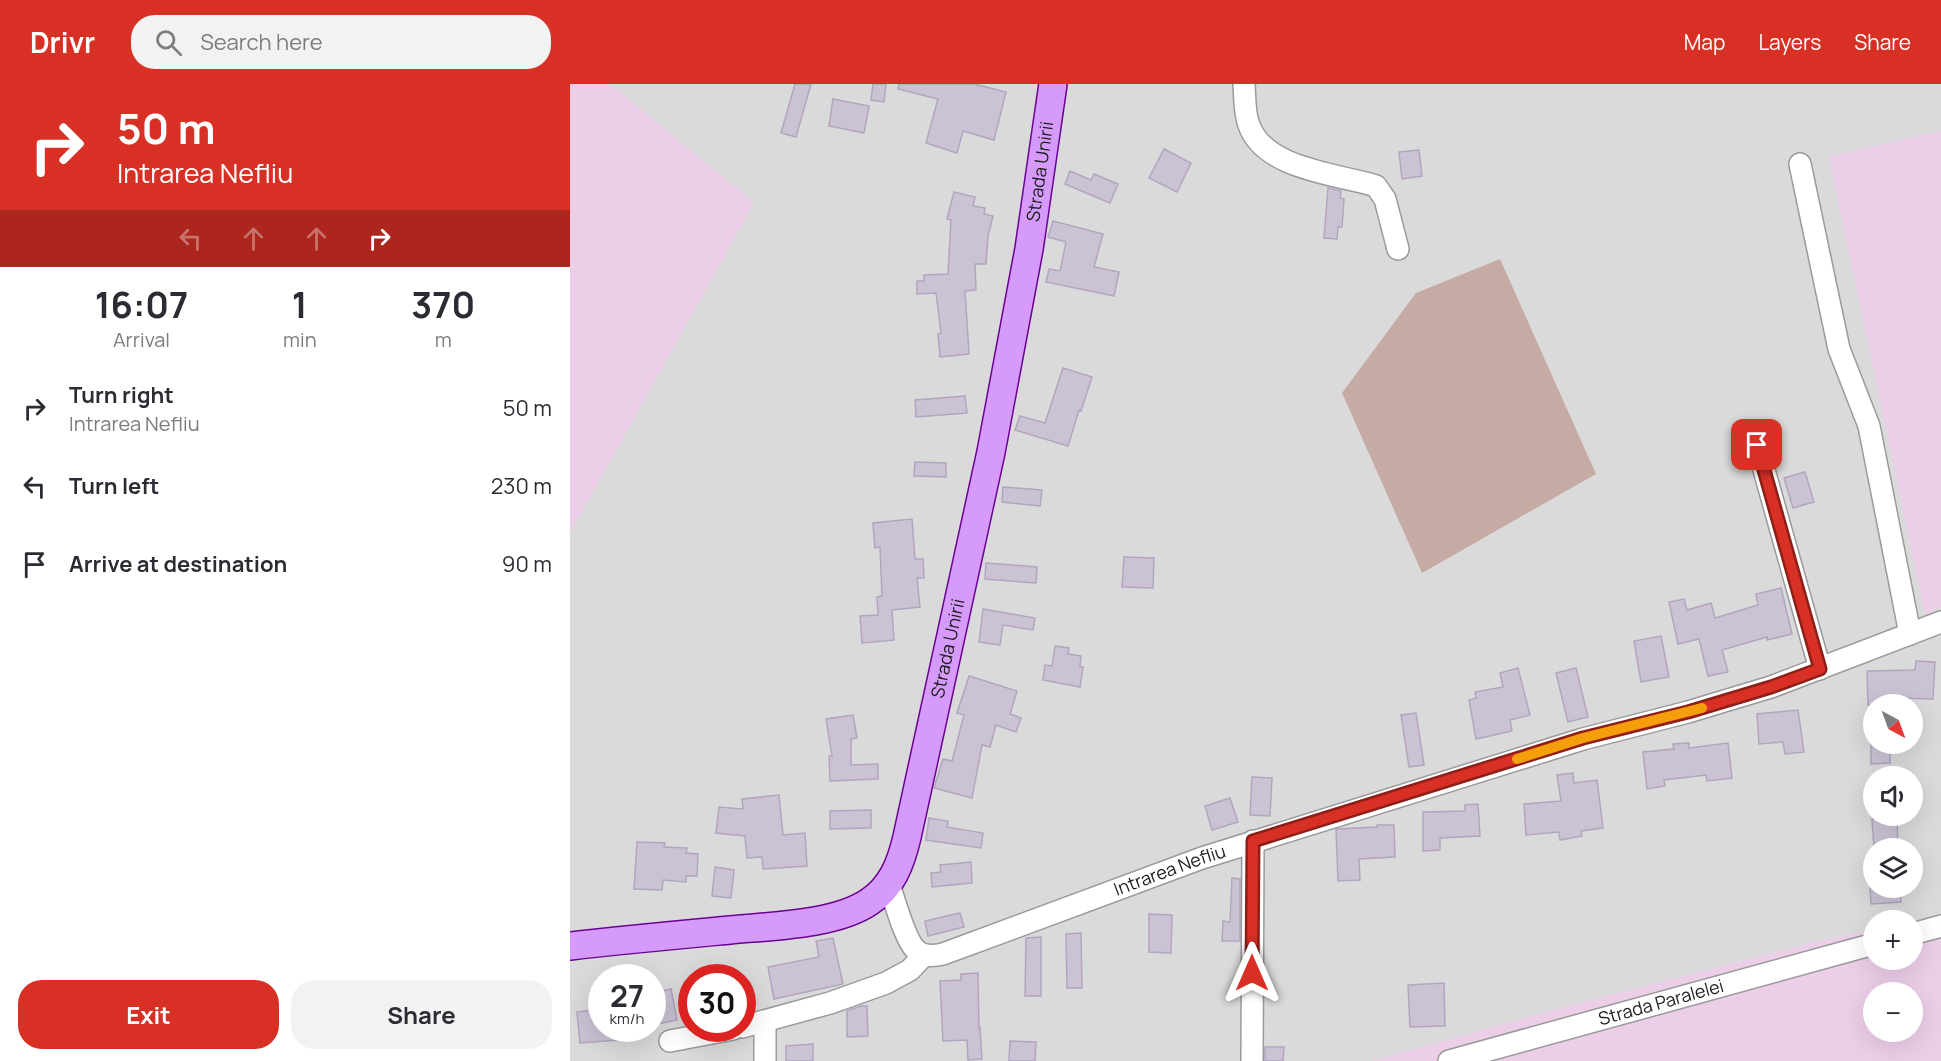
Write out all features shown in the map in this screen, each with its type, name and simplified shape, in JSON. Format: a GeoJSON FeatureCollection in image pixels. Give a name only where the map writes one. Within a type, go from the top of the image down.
{"type":"FeatureCollection","features":[{"type":"Feature","properties":{"kind":"main road","name":"Strada Unirii"},"geometry":{"type":"LineString","coordinates":[[570,946],[787,924],[840,915],[871,901],[889,884],[899,864],[907,837],[988,464],[1029,249],[1053,84]]}},
{"type":"Feature","properties":{"kind":"street"},"geometry":{"type":"LineString","coordinates":[[1244,84],[1248,123],[1255,139],[1267,151],[1302,167],[1376,186],[1385,199],[1398,249]]}},
{"type":"Feature","properties":{"kind":"street"},"geometry":{"type":"LineString","coordinates":[[1800,164],[1839,349],[1869,426],[1910,634]]}},
{"type":"Feature","properties":{"kind":"street"},"geometry":{"type":"LineString","coordinates":[[1757,445],[1820,669]]}},
{"type":"Feature","properties":{"kind":"street","name":"Intrarea Nefliu"},"geometry":{"type":"LineString","coordinates":[[924,955],[943,954],[1176,867],[1253,841],[1583,738],[1688,712],[1771,687],[1941,622]]}},
{"type":"Feature","properties":{"kind":"street"},"geometry":{"type":"LineString","coordinates":[[1252,1061],[1253,841]]}},
{"type":"Feature","properties":{"kind":"street"},"geometry":{"type":"LineString","coordinates":[[756,1024],[830,1003],[900,977],[910,970],[924,955],[911,943],[889,884]]}},
{"type":"Feature","properties":{"kind":"street"},"geometry":{"type":"LineString","coordinates":[[1923,931],[1941,926]]}},
{"type":"Feature","properties":{"kind":"street","name":"Strada Paralelei"},"geometry":{"type":"LineString","coordinates":[[1449,1061],[1863,947]]}},
{"type":"Feature","properties":{"kind":"street"},"geometry":{"type":"LineString","coordinates":[[765,1022],[765,1061]]}},
{"type":"Feature","properties":{"kind":"street"},"geometry":{"type":"LineString","coordinates":[[670,1041],[678,1039]]}},
{"type":"Feature","properties":{"kind":"shaded area"},"geometry":{"type":"Polygon","coordinates":[[[570,84],[610,84],[754,203],[570,533],[570,84]]]}},
{"type":"Feature","properties":{"kind":"shaded area"},"geometry":{"type":"Polygon","coordinates":[[[610,84],[1941,84],[1941,131],[1830,157],[1925,613],[1941,608],[1941,915],[1923,919],[1923,910],[1863,910],[1863,932],[1823,940],[1565,1007],[1373,1061],[570,1061],[570,533],[754,203],[610,84]]]}},
{"type":"Feature","properties":{"kind":"shaded area"},"geometry":{"type":"Polygon","coordinates":[[[1941,131],[1941,608],[1925,614],[1829,157],[1941,131]]]}},
{"type":"Feature","properties":{"kind":"shaded area"},"geometry":{"type":"Polygon","coordinates":[[[1500,259],[1596,474],[1422,573],[1342,393],[1416,293],[1500,259]]]}},
{"type":"Feature","properties":{"kind":"shaded area"},"geometry":{"type":"Polygon","coordinates":[[[1941,915],[1941,1061],[1373,1061],[1565,1007],[1823,940],[1863,932],[1863,970],[1923,970],[1923,919],[1941,915]]]}},
{"type":"Feature","properties":{"kind":"building"},"geometry":{"type":"Polygon","coordinates":[[[795,84],[811,84],[796,137],[781,133],[795,84]]]}},
{"type":"Feature","properties":{"kind":"building"},"geometry":{"type":"Polygon","coordinates":[[[873,84],[886,84],[884,102],[871,100],[873,84]]]}},
{"type":"Feature","properties":{"kind":"building"},"geometry":{"type":"Polygon","coordinates":[[[899,84],[974,84],[1006,92],[994,140],[963,131],[957,153],[926,143],[938,99],[898,89],[899,84]]]}},
{"type":"Feature","properties":{"kind":"building"},"geometry":{"type":"Polygon","coordinates":[[[833,99],[869,106],[864,133],[829,126],[833,99]]]}},
{"type":"Feature","properties":{"kind":"building"},"geometry":{"type":"Polygon","coordinates":[[[1164,149],[1191,163],[1177,192],[1149,178],[1164,149]]]}},
{"type":"Feature","properties":{"kind":"building"},"geometry":{"type":"Polygon","coordinates":[[[1419,150],[1422,176],[1402,179],[1399,152],[1419,150]]]}},
{"type":"Feature","properties":{"kind":"building"},"geometry":{"type":"Polygon","coordinates":[[[1070,171],[1091,180],[1094,174],[1118,184],[1110,203],[1065,184],[1070,171]]]}},
{"type":"Feature","properties":{"kind":"building"},"geometry":{"type":"Polygon","coordinates":[[[1328,188],[1341,191],[1340,198],[1344,199],[1342,227],[1338,227],[1337,239],[1324,238],[1328,188]]]}},
{"type":"Feature","properties":{"kind":"building"},"geometry":{"type":"Polygon","coordinates":[[[954,192],[975,197],[973,206],[985,208],[984,214],[993,216],[988,236],[986,264],[975,264],[976,290],[965,291],[969,354],[940,357],[938,334],[941,333],[936,293],[917,294],[917,281],[924,281],[924,275],[948,274],[951,220],[947,219],[954,192]]]}},
{"type":"Feature","properties":{"kind":"building"},"geometry":{"type":"Polygon","coordinates":[[[1053,221],[1103,234],[1094,267],[1119,272],[1114,296],[1046,282],[1049,269],[1060,271],[1066,242],[1048,237],[1053,221]]]}},
{"type":"Feature","properties":{"kind":"building"},"geometry":{"type":"Polygon","coordinates":[[[1063,368],[1092,377],[1068,446],[1015,430],[1020,416],[1045,423],[1063,368]]]}},
{"type":"Feature","properties":{"kind":"building"},"geometry":{"type":"Polygon","coordinates":[[[965,396],[967,413],[916,417],[915,400],[965,396]]]}},
{"type":"Feature","properties":{"kind":"building"},"geometry":{"type":"Polygon","coordinates":[[[915,462],[946,463],[946,477],[914,476],[915,462]]]}},
{"type":"Feature","properties":{"kind":"building"},"geometry":{"type":"Polygon","coordinates":[[[1805,472],[1814,502],[1793,508],[1784,478],[1805,472]]]}},
{"type":"Feature","properties":{"kind":"building"},"geometry":{"type":"Polygon","coordinates":[[[1003,487],[1042,490],[1040,506],[1002,502],[1003,487]]]}},
{"type":"Feature","properties":{"kind":"building"},"geometry":{"type":"Polygon","coordinates":[[[912,519],[915,559],[923,559],[924,578],[917,578],[920,607],[892,610],[894,640],[862,643],[860,616],[878,615],[877,597],[882,596],[880,547],[875,548],[873,523],[912,519]]]}},
{"type":"Feature","properties":{"kind":"building"},"geometry":{"type":"Polygon","coordinates":[[[1124,557],[1154,558],[1153,588],[1122,587],[1124,557]]]}},
{"type":"Feature","properties":{"kind":"building"},"geometry":{"type":"Polygon","coordinates":[[[986,563],[1037,567],[1036,583],[985,579],[986,563]]]}},
{"type":"Feature","properties":{"kind":"building"},"geometry":{"type":"Polygon","coordinates":[[[1781,588],[1792,634],[1767,640],[1767,637],[1722,650],[1728,672],[1708,676],[1699,639],[1678,644],[1669,602],[1684,599],[1687,610],[1711,603],[1715,618],[1758,605],[1756,594],[1781,588]]]}},
{"type":"Feature","properties":{"kind":"building"},"geometry":{"type":"Polygon","coordinates":[[[983,609],[1035,618],[1033,630],[1003,625],[1000,645],[979,642],[983,609]]]}},
{"type":"Feature","properties":{"kind":"building"},"geometry":{"type":"Polygon","coordinates":[[[1661,636],[1669,677],[1641,682],[1634,641],[1661,636]]]}},
{"type":"Feature","properties":{"kind":"building"},"geometry":{"type":"Polygon","coordinates":[[[1055,646],[1069,648],[1068,654],[1081,656],[1080,667],[1083,667],[1080,687],[1043,680],[1045,665],[1052,666],[1055,646]]]}},
{"type":"Feature","properties":{"kind":"building"},"geometry":{"type":"Polygon","coordinates":[[[1916,661],[1935,662],[1933,699],[1923,699],[1923,694],[1868,694],[1867,671],[1915,670],[1916,661]]]}},
{"type":"Feature","properties":{"kind":"building"},"geometry":{"type":"Polygon","coordinates":[[[1518,668],[1530,715],[1510,720],[1512,731],[1476,739],[1469,700],[1476,698],[1475,692],[1503,687],[1500,673],[1518,668]]]}},
{"type":"Feature","properties":{"kind":"building"},"geometry":{"type":"Polygon","coordinates":[[[1576,668],[1588,717],[1568,722],[1556,673],[1576,668]]]}},
{"type":"Feature","properties":{"kind":"building"},"geometry":{"type":"Polygon","coordinates":[[[969,676],[1017,691],[1010,714],[1021,718],[1016,732],[996,725],[990,747],[982,745],[972,798],[934,788],[943,759],[952,761],[964,715],[957,713],[969,676]]]}},
{"type":"Feature","properties":{"kind":"building"},"geometry":{"type":"Polygon","coordinates":[[[1798,710],[1804,752],[1785,754],[1783,742],[1759,744],[1757,714],[1798,710]]]}},
{"type":"Feature","properties":{"kind":"building"},"geometry":{"type":"Polygon","coordinates":[[[1416,713],[1424,765],[1409,767],[1401,715],[1416,713]]]}},
{"type":"Feature","properties":{"kind":"building"},"geometry":{"type":"Polygon","coordinates":[[[853,715],[857,738],[851,739],[851,765],[878,764],[878,779],[830,781],[829,756],[832,756],[826,719],[853,715]]]}},
{"type":"Feature","properties":{"kind":"building"},"geometry":{"type":"Polygon","coordinates":[[[1689,743],[1689,748],[1728,743],[1732,778],[1707,781],[1706,775],[1664,780],[1665,786],[1647,789],[1643,752],[1674,749],[1673,744],[1689,743]]]}},
{"type":"Feature","properties":{"kind":"building"},"geometry":{"type":"Polygon","coordinates":[[[1871,754],[1890,754],[1890,763],[1871,764],[1871,754]]]}},
{"type":"Feature","properties":{"kind":"building"},"geometry":{"type":"Polygon","coordinates":[[[1573,773],[1574,783],[1597,780],[1603,828],[1581,831],[1582,836],[1560,840],[1559,832],[1526,835],[1524,804],[1561,801],[1557,775],[1573,773]]]}},
{"type":"Feature","properties":{"kind":"building"},"geometry":{"type":"Polygon","coordinates":[[[1252,777],[1272,778],[1270,816],[1250,815],[1252,777]]]}},
{"type":"Feature","properties":{"kind":"building"},"geometry":{"type":"Polygon","coordinates":[[[779,795],[783,835],[805,833],[807,866],[763,869],[762,857],[747,858],[745,836],[716,833],[719,807],[743,809],[742,799],[779,795]]]}},
{"type":"Feature","properties":{"kind":"building"},"geometry":{"type":"Polygon","coordinates":[[[1230,798],[1238,822],[1212,830],[1205,806],[1230,798]]]}},
{"type":"Feature","properties":{"kind":"building"},"geometry":{"type":"Polygon","coordinates":[[[1478,804],[1480,836],[1440,838],[1440,850],[1423,851],[1423,812],[1465,811],[1465,805],[1478,804]]]}},
{"type":"Feature","properties":{"kind":"building"},"geometry":{"type":"Polygon","coordinates":[[[871,810],[871,828],[830,829],[830,811],[871,810]]]}},
{"type":"Feature","properties":{"kind":"building"},"geometry":{"type":"Polygon","coordinates":[[[929,818],[948,821],[947,827],[983,833],[981,848],[926,840],[929,818]]]}},
{"type":"Feature","properties":{"kind":"building"},"geometry":{"type":"Polygon","coordinates":[[[1377,825],[1394,825],[1395,857],[1359,859],[1360,880],[1338,881],[1336,829],[1377,827],[1377,825]]]}},
{"type":"Feature","properties":{"kind":"building"},"geometry":{"type":"Polygon","coordinates":[[[1872,826],[1897,826],[1898,838],[1873,838],[1872,826]]]}},
{"type":"Feature","properties":{"kind":"building"},"geometry":{"type":"Polygon","coordinates":[[[637,842],[665,843],[664,847],[687,848],[686,853],[698,854],[697,876],[686,876],[686,882],[663,880],[662,890],[634,889],[637,842]]]}},
{"type":"Feature","properties":{"kind":"building"},"geometry":{"type":"Polygon","coordinates":[[[971,862],[972,883],[932,887],[931,873],[941,872],[940,865],[971,862]]]}},
{"type":"Feature","properties":{"kind":"building"},"geometry":{"type":"Polygon","coordinates":[[[715,867],[734,870],[731,898],[712,896],[715,867]]]}},
{"type":"Feature","properties":{"kind":"building"},"geometry":{"type":"Polygon","coordinates":[[[1232,878],[1240,879],[1240,941],[1222,941],[1223,921],[1230,922],[1232,878]]]}},
{"type":"Feature","properties":{"kind":"building"},"geometry":{"type":"Polygon","coordinates":[[[1871,898],[1901,898],[1901,902],[1871,904],[1871,898]]]}},
{"type":"Feature","properties":{"kind":"building"},"geometry":{"type":"Polygon","coordinates":[[[960,913],[964,927],[928,936],[925,921],[960,913]]]}},
{"type":"Feature","properties":{"kind":"building"},"geometry":{"type":"Polygon","coordinates":[[[1149,914],[1172,915],[1171,953],[1149,952],[1149,914]]]}},
{"type":"Feature","properties":{"kind":"building"},"geometry":{"type":"Polygon","coordinates":[[[1081,933],[1082,988],[1067,988],[1066,934],[1081,933]]]}},
{"type":"Feature","properties":{"kind":"building"},"geometry":{"type":"Polygon","coordinates":[[[1041,937],[1041,996],[1025,996],[1026,938],[1041,937]]]}},
{"type":"Feature","properties":{"kind":"building"},"geometry":{"type":"Polygon","coordinates":[[[833,938],[843,984],[774,999],[768,967],[819,957],[816,941],[833,938]]]}},
{"type":"Feature","properties":{"kind":"building"},"geometry":{"type":"Polygon","coordinates":[[[978,973],[982,1059],[968,1060],[967,1040],[943,1041],[940,981],[961,980],[961,974],[978,973]]]}},
{"type":"Feature","properties":{"kind":"building"},"geometry":{"type":"Polygon","coordinates":[[[1444,983],[1445,1026],[1410,1027],[1408,985],[1444,983]]]}},
{"type":"Feature","properties":{"kind":"building"},"geometry":{"type":"Polygon","coordinates":[[[671,989],[677,1020],[666,1022],[666,990],[671,989]]]}},
{"type":"Feature","properties":{"kind":"building"},"geometry":{"type":"Polygon","coordinates":[[[867,1006],[868,1036],[847,1037],[847,1011],[867,1006]]]}},
{"type":"Feature","properties":{"kind":"building"},"geometry":{"type":"Polygon","coordinates":[[[588,1011],[588,1042],[593,1042],[580,1043],[577,1012],[588,1011]]]}},
{"type":"Feature","properties":{"kind":"building"},"geometry":{"type":"Polygon","coordinates":[[[1010,1041],[1036,1042],[1035,1061],[1009,1061],[1010,1041]]]}},
{"type":"Feature","properties":{"kind":"building"},"geometry":{"type":"Polygon","coordinates":[[[813,1044],[813,1061],[786,1061],[786,1046],[813,1044]]]}},
{"type":"Feature","properties":{"kind":"building"},"geometry":{"type":"Polygon","coordinates":[[[1265,1047],[1284,1047],[1283,1061],[1265,1061],[1265,1047]]]}},
{"type":"Feature","properties":{"kind":"slow traffic"},"geometry":{"type":"LineString","coordinates":[[1517,759],[1583,738],[1702,708]]}},
{"type":"Feature","properties":{"kind":"route"},"geometry":{"type":"LineString","coordinates":[[1252,973],[1253,841],[1583,738],[1688,712],[1771,687],[1820,669],[1757,445]]}}]}
